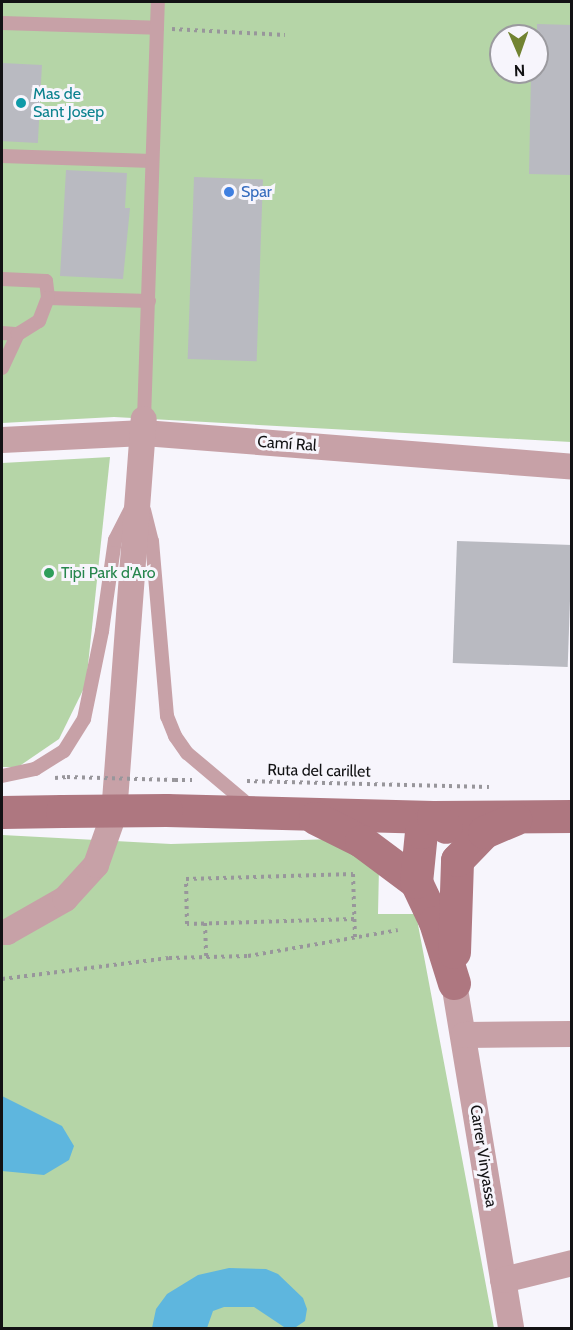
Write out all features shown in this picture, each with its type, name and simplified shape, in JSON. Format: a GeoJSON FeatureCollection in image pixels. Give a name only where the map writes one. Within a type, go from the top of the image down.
{"type":"FeatureCollection","features":[{"type":"Feature","properties":{"kind":"street","name":"Camí Ral"},"geometry":{"type":"LineString","coordinates":[[2,440],[144,426],[572,467]]}},
{"type":"Feature","properties":{"kind":"street"},"geometry":{"type":"LineString","coordinates":[[2,932],[8,932],[65,899],[96,865],[114,814],[144,426]]}},
{"type":"Feature","properties":{"kind":"street"},"geometry":{"type":"LineString","coordinates":[[2,812],[62,811],[170,795],[259,813],[433,817],[572,816]]}},
{"type":"Feature","properties":{"kind":"street"},"geometry":{"type":"LineString","coordinates":[[305,814],[361,841],[416,882],[435,922],[454,984]]}},
{"type":"Feature","properties":{"kind":"street"},"geometry":{"type":"LineString","coordinates":[[457,860],[484,832],[522,816]]}},
{"type":"Feature","properties":{"kind":"street"},"geometry":{"type":"LineString","coordinates":[[433,817],[449,829],[457,860],[454,984]]}},
{"type":"Feature","properties":{"kind":"street"},"geometry":{"type":"LineString","coordinates":[[416,882],[422,832],[433,817]]}},
{"type":"Feature","properties":{"kind":"street","name":"Carrer Vinyassa"},"geometry":{"type":"LineString","coordinates":[[454,984],[511,1329]]}},
{"type":"Feature","properties":{"kind":"street"},"geometry":{"type":"LineString","coordinates":[[464,1035],[572,1034]]}},
{"type":"Feature","properties":{"kind":"street"},"geometry":{"type":"LineString","coordinates":[[503,1280],[572,1263]]}},
{"type":"Feature","properties":{"kind":"lane"},"geometry":{"type":"LineString","coordinates":[[144,426],[158,2]]}},
{"type":"Feature","properties":{"kind":"lane"},"geometry":{"type":"LineString","coordinates":[[2,23],[157,28]]}},
{"type":"Feature","properties":{"kind":"lane"},"geometry":{"type":"LineString","coordinates":[[2,156],[153,161]]}},
{"type":"Feature","properties":{"kind":"lane"},"geometry":{"type":"LineString","coordinates":[[2,279],[46,281],[48,298],[39,321],[18,334],[3,362]]}},
{"type":"Feature","properties":{"kind":"lane"},"geometry":{"type":"LineString","coordinates":[[48,298],[149,301]]}},
{"type":"Feature","properties":{"kind":"lane"},"geometry":{"type":"LineString","coordinates":[[2,333],[18,334]]}},
{"type":"Feature","properties":{"kind":"lane"},"geometry":{"type":"LineString","coordinates":[[2,776],[35,770],[64,751],[84,719],[102,631],[115,540],[139,490]]}},
{"type":"Feature","properties":{"kind":"lane"},"geometry":{"type":"LineString","coordinates":[[139,490],[152,541],[167,716],[175,736],[187,753],[259,813]]}},
{"type":"Feature","properties":{"kind":"path"},"geometry":{"type":"LineString","coordinates":[[157,28],[285,35]]}},
{"type":"Feature","properties":{"kind":"path","name":"Ruta del carillet"},"geometry":{"type":"LineString","coordinates":[[67,777],[170,795],[218,780],[501,787]]}},
{"type":"Feature","properties":{"kind":"path"},"geometry":{"type":"LineString","coordinates":[[354,919],[187,924],[186,879],[353,874],[355,938]]}},
{"type":"Feature","properties":{"kind":"path"},"geometry":{"type":"LineString","coordinates":[[205,923],[206,958]]}},
{"type":"Feature","properties":{"kind":"path"},"geometry":{"type":"LineString","coordinates":[[2,979],[169,958],[259,955],[398,930]]}},
{"type":"Feature","properties":{"kind":"green space"},"geometry":{"type":"Polygon","coordinates":[[[2,2],[571,2],[571,442],[114,417],[2,423],[2,2]]]}},
{"type":"Feature","properties":{"kind":"green space","name":"Tipi Park d'Aro"},"geometry":{"type":"Polygon","coordinates":[[[110,457],[86,684],[59,739],[18,767],[2,767],[2,463],[110,457]]]}},
{"type":"Feature","properties":{"kind":"green space"},"geometry":{"type":"Polygon","coordinates":[[[2,835],[171,844],[334,839],[379,868],[378,914],[416,914],[494,1328],[2,1328],[2,835]]]}},
{"type":"Feature","properties":{"kind":"water"},"geometry":{"type":"Polygon","coordinates":[[[2,1096],[62,1126],[74,1146],[69,1160],[44,1175],[2,1171],[2,1096]]]}},
{"type":"Feature","properties":{"kind":"water"},"geometry":{"type":"Polygon","coordinates":[[[229,1268],[266,1269],[278,1274],[303,1298],[307,1309],[305,1321],[296,1327],[284,1327],[254,1307],[224,1307],[213,1311],[207,1328],[152,1328],[156,1309],[167,1294],[198,1275],[229,1268]]]}},
{"type":"Feature","properties":{"kind":"building"},"geometry":{"type":"Polygon","coordinates":[[[549,24],[572,25],[572,175],[529,174],[531,84],[549,84],[549,24]]]}},
{"type":"Feature","properties":{"kind":"building","name":"Mas de Sant Josep"},"geometry":{"type":"Polygon","coordinates":[[[2,63],[42,65],[38,143],[2,141],[2,63]]]}},
{"type":"Feature","properties":{"kind":"building"},"geometry":{"type":"Polygon","coordinates":[[[66,170],[127,173],[125,208],[130,208],[123,279],[60,276],[66,170]]]}},
{"type":"Feature","properties":{"kind":"building"},"geometry":{"type":"Polygon","coordinates":[[[194,177],[263,179],[257,361],[188,359],[194,177]]]}},
{"type":"Feature","properties":{"kind":"building"},"geometry":{"type":"Polygon","coordinates":[[[457,541],[572,545],[568,667],[453,663],[457,541]]]}},
{"type":"Feature","properties":{"kind":"place","name":"Mas de Sant Josep"},"geometry":{"type":"Point","coordinates":[21,103]}},
{"type":"Feature","properties":{"kind":"place","name":"Spar"},"geometry":{"type":"Point","coordinates":[229,192]}},
{"type":"Feature","properties":{"kind":"place","name":"Tipi Park d'Aro"},"geometry":{"type":"Point","coordinates":[49,573]}}]}
